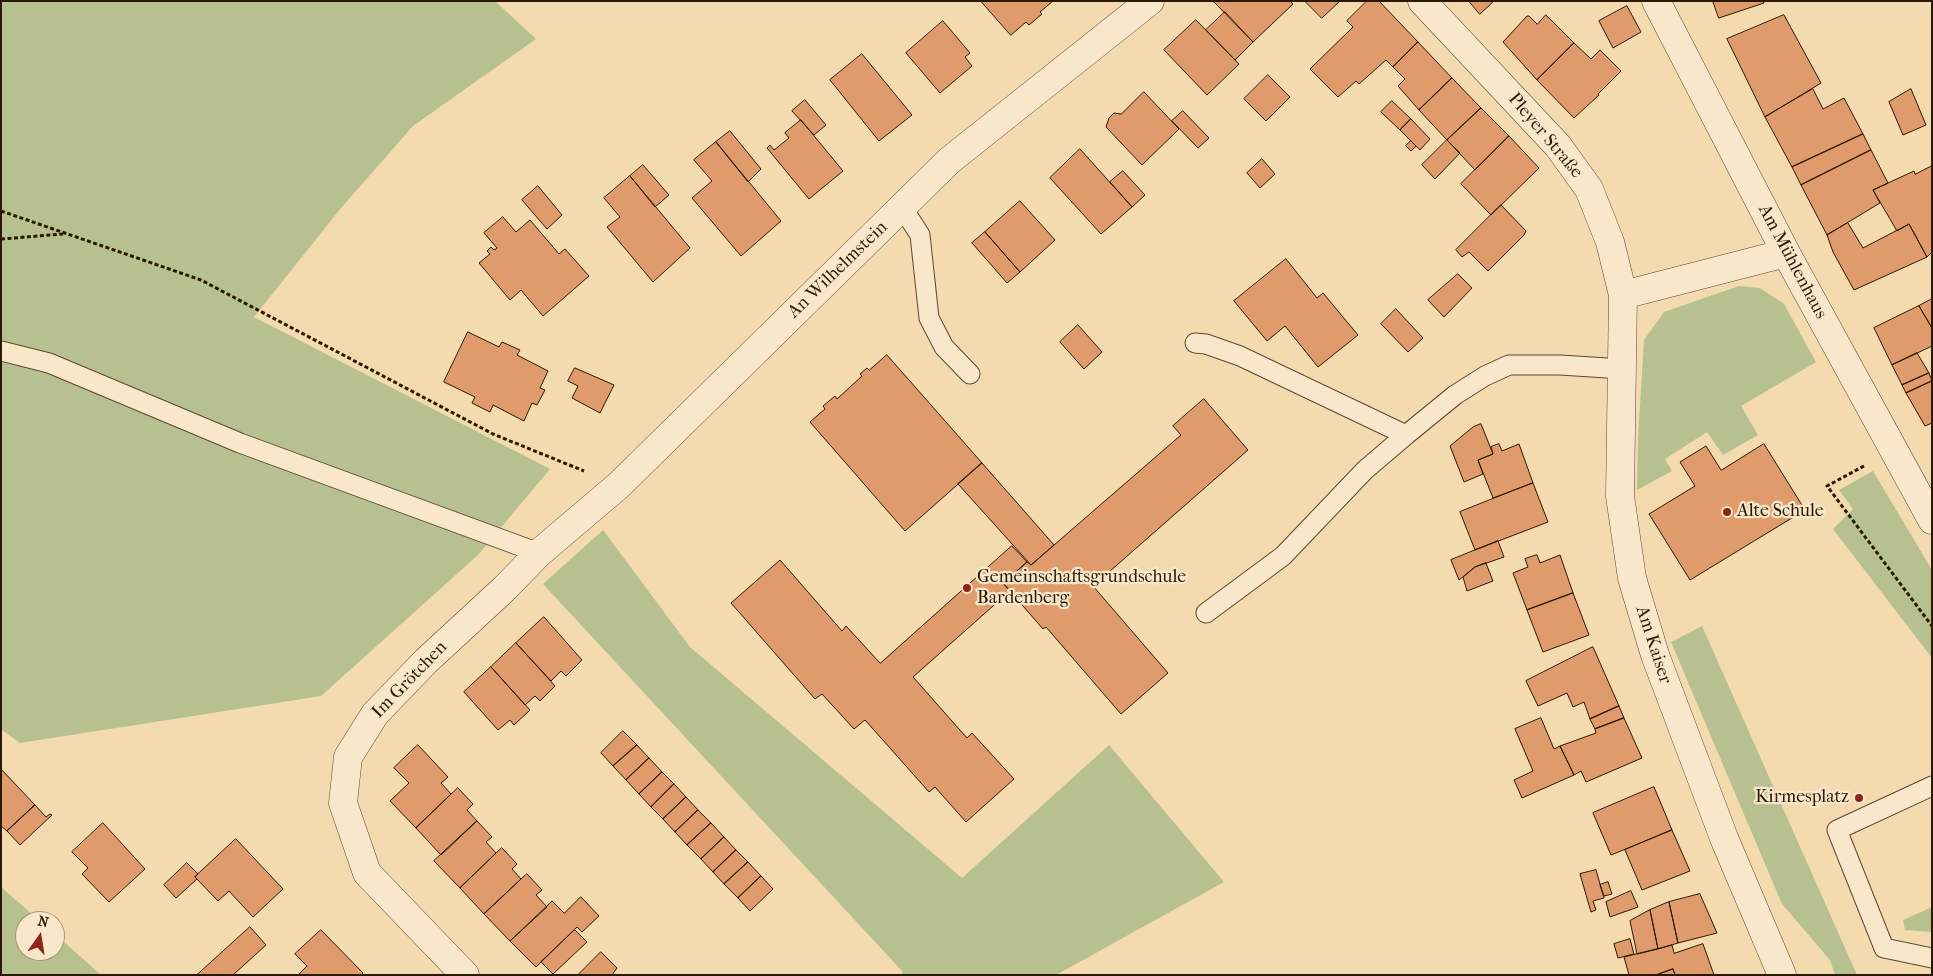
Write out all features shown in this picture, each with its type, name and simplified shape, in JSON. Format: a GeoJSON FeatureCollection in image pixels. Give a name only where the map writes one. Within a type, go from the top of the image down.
{"type":"FeatureCollection","features":[{"type":"Feature","properties":{"kind":"street","name":"An Wilhelmstein"},"geometry":{"type":"LineString","coordinates":[[539,553],[618,485],[950,160],[1150,1]]}},
{"type":"Feature","properties":{"kind":"street","name":"Pleyer Straße"},"geometry":{"type":"LineString","coordinates":[[1422,1],[1558,146],[1589,189],[1610,242],[1623,296]]}},
{"type":"Feature","properties":{"kind":"street","name":"Am Mühlenhaus"},"geometry":{"type":"LineString","coordinates":[[1656,1],[1786,253],[1932,520]]}},
{"type":"Feature","properties":{"kind":"street"},"geometry":{"type":"LineString","coordinates":[[1623,296],[1786,253]]}},
{"type":"Feature","properties":{"kind":"street","name":"Am Kaiser"},"geometry":{"type":"LineString","coordinates":[[1623,296],[1620,496],[1632,578],[1655,656],[1672,701],[1724,838],[1782,975]]}},
{"type":"Feature","properties":{"kind":"street","name":"Im Grötchen"},"geometry":{"type":"LineString","coordinates":[[465,975],[367,873],[343,803],[348,757],[375,714],[426,661],[504,589],[539,553]]}},
{"type":"Feature","properties":{"kind":"lane"},"geometry":{"type":"LineString","coordinates":[[902,207],[920,235],[929,318],[944,347],[970,374]]}},
{"type":"Feature","properties":{"kind":"lane"},"geometry":{"type":"LineString","coordinates":[[1195,343],[1206,344],[1240,356],[1406,435]]}},
{"type":"Feature","properties":{"kind":"lane"},"geometry":{"type":"LineString","coordinates":[[1,351],[49,363],[240,443],[539,553]]}},
{"type":"Feature","properties":{"kind":"lane"},"geometry":{"type":"LineString","coordinates":[[1206,612],[1282,556],[1365,470],[1455,395],[1485,376],[1509,365],[1560,365],[1622,369]]}},
{"type":"Feature","properties":{"kind":"lane"},"geometry":{"type":"LineString","coordinates":[[1932,786],[1837,830],[1884,948],[1932,958]]}},
{"type":"Feature","properties":{"kind":"path"},"geometry":{"type":"LineString","coordinates":[[1,211],[201,280],[493,434],[618,485]]}},
{"type":"Feature","properties":{"kind":"path"},"geometry":{"type":"LineString","coordinates":[[1,239],[66,234]]}},
{"type":"Feature","properties":{"kind":"path"},"geometry":{"type":"LineString","coordinates":[[1893,450],[1827,486],[1932,626]]}},
{"type":"Feature","properties":{"kind":"green space"},"geometry":{"type":"Polygon","coordinates":[[[1,1],[495,1],[536,39],[413,126],[341,208],[254,317],[550,469],[478,555],[321,696],[20,743],[1,729],[1,1]]]}},
{"type":"Feature","properties":{"kind":"green space"},"geometry":{"type":"Polygon","coordinates":[[[1739,286],[1760,288],[1784,304],[1816,362],[1741,406],[1758,435],[1723,455],[1707,432],[1665,459],[1672,471],[1637,490],[1644,340],[1664,312],[1739,286]]]}},
{"type":"Feature","properties":{"kind":"green space"},"geometry":{"type":"Polygon","coordinates":[[[1873,471],[1932,570],[1932,658],[1833,529],[1853,509],[1839,490],[1873,471]]]}},
{"type":"Feature","properties":{"kind":"green space"},"geometry":{"type":"Polygon","coordinates":[[[603,530],[690,647],[962,878],[1109,745],[1224,882],[1056,975],[901,975],[903,972],[543,584],[603,530]]]}},
{"type":"Feature","properties":{"kind":"green space"},"geometry":{"type":"Polygon","coordinates":[[[1702,626],[1857,975],[1835,975],[1830,960],[1782,904],[1671,642],[1702,626]]]}},
{"type":"Feature","properties":{"kind":"green space"},"geometry":{"type":"Polygon","coordinates":[[[1,887],[29,911],[15,911],[15,961],[65,961],[65,943],[101,975],[1,975],[1,887]]]}},
{"type":"Feature","properties":{"kind":"green space"},"geometry":{"type":"Polygon","coordinates":[[[1932,907],[1932,932],[1905,930],[1903,920],[1932,907]]]}},
{"type":"Feature","properties":{"kind":"building"},"geometry":{"type":"Polygon","coordinates":[[[981,1],[1053,1],[1029,25],[1026,22],[1011,35],[981,1]]]}},
{"type":"Feature","properties":{"kind":"building"},"geometry":{"type":"Polygon","coordinates":[[[1215,1],[1290,1],[1293,4],[1253,42],[1215,1]]]}},
{"type":"Feature","properties":{"kind":"building"},"geometry":{"type":"Polygon","coordinates":[[[1305,1],[1340,1],[1322,18],[1305,1]]]}},
{"type":"Feature","properties":{"kind":"building"},"geometry":{"type":"Polygon","coordinates":[[[1367,1],[1379,1],[1418,42],[1393,67],[1386,60],[1359,84],[1356,81],[1338,97],[1310,69],[1353,27],[1347,21],[1367,1]]]}},
{"type":"Feature","properties":{"kind":"building"},"geometry":{"type":"Polygon","coordinates":[[[1469,1],[1494,1],[1480,14],[1469,1]]]}},
{"type":"Feature","properties":{"kind":"building"},"geometry":{"type":"Polygon","coordinates":[[[1713,1],[1763,1],[1764,3],[1719,18],[1713,1]]]}},
{"type":"Feature","properties":{"kind":"building"},"geometry":{"type":"Polygon","coordinates":[[[1627,6],[1641,32],[1613,48],[1599,21],[1627,6]]]}},
{"type":"Feature","properties":{"kind":"building"},"geometry":{"type":"Polygon","coordinates":[[[1225,12],[1253,42],[1235,60],[1206,30],[1225,12]]]}},
{"type":"Feature","properties":{"kind":"building"},"geometry":{"type":"Polygon","coordinates":[[[1546,15],[1574,43],[1537,80],[1503,42],[1527,16],[1537,24],[1546,15]]]}},
{"type":"Feature","properties":{"kind":"building"},"geometry":{"type":"Polygon","coordinates":[[[1784,15],[1821,83],[1765,117],[1727,39],[1784,15]]]}},
{"type":"Feature","properties":{"kind":"building"},"geometry":{"type":"Polygon","coordinates":[[[1196,20],[1239,64],[1207,95],[1164,50],[1196,20]]]}},
{"type":"Feature","properties":{"kind":"building"},"geometry":{"type":"Polygon","coordinates":[[[943,21],[970,53],[965,57],[972,66],[940,93],[906,53],[943,21]]]}},
{"type":"Feature","properties":{"kind":"building"},"geometry":{"type":"Polygon","coordinates":[[[1418,42],[1452,78],[1419,110],[1398,86],[1405,79],[1393,67],[1418,42]]]}},
{"type":"Feature","properties":{"kind":"building"},"geometry":{"type":"Polygon","coordinates":[[[1574,43],[1591,59],[1600,50],[1621,71],[1574,118],[1537,80],[1574,43]]]}},
{"type":"Feature","properties":{"kind":"building"},"geometry":{"type":"Polygon","coordinates":[[[862,54],[912,115],[879,141],[830,80],[862,54]]]}},
{"type":"Feature","properties":{"kind":"building"},"geometry":{"type":"Polygon","coordinates":[[[1268,75],[1290,97],[1266,121],[1244,99],[1268,75]]]}},
{"type":"Feature","properties":{"kind":"building"},"geometry":{"type":"Polygon","coordinates":[[[1452,78],[1481,108],[1447,140],[1419,110],[1452,78]]]}},
{"type":"Feature","properties":{"kind":"building"},"geometry":{"type":"Polygon","coordinates":[[[1813,89],[1823,109],[1844,98],[1863,134],[1792,167],[1765,117],[1813,89]]]}},
{"type":"Feature","properties":{"kind":"building"},"geometry":{"type":"Polygon","coordinates":[[[1911,89],[1926,125],[1903,135],[1889,102],[1911,89]]]}},
{"type":"Feature","properties":{"kind":"building"},"geometry":{"type":"Polygon","coordinates":[[[1144,92],[1179,129],[1142,165],[1106,127],[1109,118],[1114,113],[1121,114],[1144,92]]]}},
{"type":"Feature","properties":{"kind":"building"},"geometry":{"type":"Polygon","coordinates":[[[805,100],[826,125],[814,135],[792,111],[805,100]]]}},
{"type":"Feature","properties":{"kind":"building"},"geometry":{"type":"Polygon","coordinates":[[[1392,101],[1411,119],[1400,130],[1381,112],[1392,101]]]}},
{"type":"Feature","properties":{"kind":"building"},"geometry":{"type":"Polygon","coordinates":[[[1481,108],[1509,136],[1475,170],[1447,140],[1481,108]]]}},
{"type":"Feature","properties":{"kind":"building"},"geometry":{"type":"Polygon","coordinates":[[[1183,111],[1209,138],[1198,148],[1172,121],[1183,111]]]}},
{"type":"Feature","properties":{"kind":"building"},"geometry":{"type":"Polygon","coordinates":[[[1411,119],[1430,139],[1420,150],[1400,130],[1411,119]]]}},
{"type":"Feature","properties":{"kind":"building"},"geometry":{"type":"Polygon","coordinates":[[[801,120],[843,171],[809,199],[767,148],[770,145],[774,150],[789,138],[785,133],[801,120]]]}},
{"type":"Feature","properties":{"kind":"building"},"geometry":{"type":"Polygon","coordinates":[[[730,131],[761,169],[748,182],[716,142],[730,131]]]}},
{"type":"Feature","properties":{"kind":"building"},"geometry":{"type":"Polygon","coordinates":[[[1863,134],[1871,150],[1801,185],[1792,167],[1863,134]]]}},
{"type":"Feature","properties":{"kind":"building"},"geometry":{"type":"Polygon","coordinates":[[[1509,136],[1539,168],[1491,215],[1461,184],[1509,136]]]}},
{"type":"Feature","properties":{"kind":"building"},"geometry":{"type":"Polygon","coordinates":[[[1447,140],[1460,153],[1435,179],[1422,165],[1447,140]]]}},
{"type":"Feature","properties":{"kind":"building"},"geometry":{"type":"Polygon","coordinates":[[[1411,141],[1416,146],[1411,151],[1406,146],[1411,141]]]}},
{"type":"Feature","properties":{"kind":"building"},"geometry":{"type":"Polygon","coordinates":[[[716,142],[781,221],[741,256],[692,198],[712,181],[694,160],[716,142]]]}},
{"type":"Feature","properties":{"kind":"building"},"geometry":{"type":"Polygon","coordinates":[[[1080,149],[1132,207],[1101,234],[1050,178],[1080,149]]]}},
{"type":"Feature","properties":{"kind":"building"},"geometry":{"type":"Polygon","coordinates":[[[1871,150],[1888,183],[1873,190],[1880,203],[1827,235],[1801,185],[1871,150]]]}},
{"type":"Feature","properties":{"kind":"building"},"geometry":{"type":"Polygon","coordinates":[[[1262,159],[1275,174],[1260,188],[1247,173],[1262,159]]]}},
{"type":"Feature","properties":{"kind":"building"},"geometry":{"type":"Polygon","coordinates":[[[643,165],[669,195],[655,207],[630,176],[643,165]]]}},
{"type":"Feature","properties":{"kind":"building"},"geometry":{"type":"Polygon","coordinates":[[[1932,166],[1932,252],[1927,257],[1909,224],[1897,231],[1873,190],[1914,171],[1915,174],[1932,166]]]}},
{"type":"Feature","properties":{"kind":"building"},"geometry":{"type":"Polygon","coordinates":[[[1123,171],[1145,195],[1132,207],[1110,182],[1123,171]]]}},
{"type":"Feature","properties":{"kind":"building"},"geometry":{"type":"Polygon","coordinates":[[[630,176],[690,248],[653,282],[607,227],[620,217],[604,198],[630,176]]]}},
{"type":"Feature","properties":{"kind":"building"},"geometry":{"type":"Polygon","coordinates":[[[538,186],[562,215],[547,229],[522,200],[538,186]]]}},
{"type":"Feature","properties":{"kind":"building"},"geometry":{"type":"Polygon","coordinates":[[[1020,201],[1055,240],[1020,272],[985,232],[1020,201]]]}},
{"type":"Feature","properties":{"kind":"building"},"geometry":{"type":"Polygon","coordinates":[[[1501,205],[1526,231],[1488,271],[1469,252],[1462,257],[1456,250],[1501,205]]]}},
{"type":"Feature","properties":{"kind":"building"},"geometry":{"type":"Polygon","coordinates":[[[503,217],[516,232],[530,220],[559,254],[565,249],[589,276],[543,316],[521,290],[510,300],[479,263],[490,254],[487,251],[491,247],[494,250],[497,248],[484,233],[503,217]]]}},
{"type":"Feature","properties":{"kind":"building"},"geometry":{"type":"Polygon","coordinates":[[[1848,223],[1863,248],[1909,224],[1927,257],[1854,290],[1833,252],[1827,235],[1848,223]]]}},
{"type":"Feature","properties":{"kind":"building"},"geometry":{"type":"Polygon","coordinates":[[[985,232],[1020,272],[1007,283],[972,243],[985,232]]]}},
{"type":"Feature","properties":{"kind":"building"},"geometry":{"type":"Polygon","coordinates":[[[1286,259],[1317,298],[1323,293],[1358,335],[1318,367],[1285,326],[1267,341],[1234,301],[1286,259]]]}},
{"type":"Feature","properties":{"kind":"building"},"geometry":{"type":"Polygon","coordinates":[[[1458,274],[1472,288],[1444,317],[1428,300],[1458,274]]]}},
{"type":"Feature","properties":{"kind":"building"},"geometry":{"type":"Polygon","coordinates":[[[1932,299],[1932,328],[1919,306],[1932,299]]]}},
{"type":"Feature","properties":{"kind":"building"},"geometry":{"type":"Polygon","coordinates":[[[1919,306],[1932,328],[1932,346],[1892,365],[1874,328],[1919,306]]]}},
{"type":"Feature","properties":{"kind":"building"},"geometry":{"type":"Polygon","coordinates":[[[1396,309],[1423,338],[1408,352],[1381,324],[1396,309]]]}},
{"type":"Feature","properties":{"kind":"building"},"geometry":{"type":"Polygon","coordinates":[[[1078,325],[1102,352],[1084,369],[1060,342],[1078,325]]]}},
{"type":"Feature","properties":{"kind":"building"},"geometry":{"type":"Polygon","coordinates":[[[468,332],[499,347],[502,342],[520,350],[517,355],[548,371],[540,388],[545,390],[537,405],[532,403],[524,421],[493,405],[490,412],[472,403],[475,397],[444,382],[468,332]]]}},
{"type":"Feature","properties":{"kind":"building"},"geometry":{"type":"Polygon","coordinates":[[[1917,353],[1929,373],[1902,385],[1892,365],[1917,353]]]}},
{"type":"Feature","properties":{"kind":"building"},"geometry":{"type":"Polygon","coordinates":[[[887,355],[982,463],[905,531],[810,422],[825,409],[823,406],[835,396],[837,399],[862,376],[860,374],[867,368],[869,370],[887,355]]]}},
{"type":"Feature","properties":{"kind":"building"},"geometry":{"type":"Polygon","coordinates":[[[575,368],[614,385],[600,413],[572,398],[578,386],[568,381],[575,368]]]}},
{"type":"Feature","properties":{"kind":"building"},"geometry":{"type":"Polygon","coordinates":[[[1929,373],[1932,381],[1906,393],[1902,385],[1929,373]]]}},
{"type":"Feature","properties":{"kind":"building"},"geometry":{"type":"Polygon","coordinates":[[[1932,381],[1932,423],[1925,426],[1906,393],[1932,381]]]}},
{"type":"Feature","properties":{"kind":"building"},"geometry":{"type":"Polygon","coordinates":[[[1204,399],[1248,450],[1093,586],[1168,673],[1121,714],[1046,627],[1043,629],[1003,583],[1027,562],[1031,565],[1181,435],[1173,426],[1204,399]]]}},
{"type":"Feature","properties":{"kind":"building"},"geometry":{"type":"Polygon","coordinates":[[[1481,424],[1493,454],[1478,460],[1483,474],[1464,482],[1450,446],[1473,427],[1481,424]]]}},
{"type":"Feature","properties":{"kind":"building"},"geometry":{"type":"Polygon","coordinates":[[[1499,444],[1502,451],[1519,444],[1533,483],[1493,498],[1478,460],[1493,454],[1491,447],[1499,444]]]}},
{"type":"Feature","properties":{"kind":"building","name":"Alte Schule"},"geometry":{"type":"Polygon","coordinates":[[[1764,444],[1805,510],[1690,580],[1649,514],[1695,486],[1680,462],[1706,446],[1721,470],[1764,444]]]}},
{"type":"Feature","properties":{"kind":"building"},"geometry":{"type":"Polygon","coordinates":[[[982,463],[1054,545],[1031,565],[958,484],[982,463]]]}},
{"type":"Feature","properties":{"kind":"building"},"geometry":{"type":"Polygon","coordinates":[[[1533,483],[1548,522],[1475,550],[1460,512],[1533,483]]]}},
{"type":"Feature","properties":{"kind":"building"},"geometry":{"type":"Polygon","coordinates":[[[1498,541],[1504,557],[1475,567],[1459,580],[1451,560],[1498,541]]]}},
{"type":"Feature","properties":{"kind":"building"},"geometry":{"type":"Polygon","coordinates":[[[1012,546],[1027,562],[1003,583],[1010,591],[913,677],[967,738],[972,733],[1014,779],[966,822],[935,787],[929,792],[865,720],[854,729],[822,694],[815,699],[731,603],[780,560],[842,631],[846,626],[880,663],[1012,546]]]}},
{"type":"Feature","properties":{"kind":"building"},"geometry":{"type":"Polygon","coordinates":[[[1537,555],[1540,563],[1560,555],[1573,593],[1527,610],[1513,573],[1528,567],[1525,559],[1537,555]]]}},
{"type":"Feature","properties":{"kind":"building"},"geometry":{"type":"Polygon","coordinates":[[[1486,563],[1493,581],[1467,591],[1463,577],[1475,567],[1486,563]]]}},
{"type":"Feature","properties":{"kind":"building"},"geometry":{"type":"Polygon","coordinates":[[[1573,593],[1589,635],[1543,652],[1527,610],[1573,593]]]}},
{"type":"Feature","properties":{"kind":"building"},"geometry":{"type":"Polygon","coordinates":[[[544,617],[582,660],[566,676],[561,671],[551,681],[516,643],[544,617]]]}},
{"type":"Feature","properties":{"kind":"building"},"geometry":{"type":"Polygon","coordinates":[[[516,643],[555,686],[540,701],[535,696],[525,705],[491,667],[516,643]]]}},
{"type":"Feature","properties":{"kind":"building"},"geometry":{"type":"Polygon","coordinates":[[[1593,647],[1619,706],[1590,719],[1584,702],[1573,707],[1567,693],[1538,706],[1526,681],[1593,647]]]}},
{"type":"Feature","properties":{"kind":"building"},"geometry":{"type":"Polygon","coordinates":[[[491,667],[530,710],[514,725],[510,720],[498,730],[464,692],[491,667]]]}},
{"type":"Feature","properties":{"kind":"building"},"geometry":{"type":"Polygon","coordinates":[[[1619,706],[1624,718],[1595,729],[1590,719],[1619,706]]]}},
{"type":"Feature","properties":{"kind":"building"},"geometry":{"type":"Polygon","coordinates":[[[1541,718],[1554,749],[1560,746],[1574,775],[1522,798],[1514,780],[1533,771],[1515,729],[1541,718]]]}},
{"type":"Feature","properties":{"kind":"building"},"geometry":{"type":"Polygon","coordinates":[[[1624,718],[1642,758],[1586,782],[1581,771],[1574,775],[1560,746],[1596,733],[1595,729],[1624,718]]]}},
{"type":"Feature","properties":{"kind":"building"},"geometry":{"type":"Polygon","coordinates":[[[623,731],[637,745],[613,766],[601,753],[623,731]]]}},
{"type":"Feature","properties":{"kind":"building"},"geometry":{"type":"Polygon","coordinates":[[[418,745],[448,777],[441,783],[451,794],[416,828],[390,801],[409,783],[394,768],[418,745]]]}},
{"type":"Feature","properties":{"kind":"building"},"geometry":{"type":"Polygon","coordinates":[[[637,745],[649,758],[626,780],[613,766],[637,745]]]}},
{"type":"Feature","properties":{"kind":"building"},"geometry":{"type":"Polygon","coordinates":[[[649,758],[662,772],[639,794],[626,780],[649,758]]]}},
{"type":"Feature","properties":{"kind":"building"},"geometry":{"type":"Polygon","coordinates":[[[1,769],[35,805],[7,831],[1,826],[1,769]]]}},
{"type":"Feature","properties":{"kind":"building"},"geometry":{"type":"Polygon","coordinates":[[[662,772],[674,784],[651,807],[639,794],[662,772]]]}},
{"type":"Feature","properties":{"kind":"building"},"geometry":{"type":"Polygon","coordinates":[[[674,784],[686,797],[663,819],[651,807],[674,784]]]}},
{"type":"Feature","properties":{"kind":"building"},"geometry":{"type":"Polygon","coordinates":[[[1654,787],[1672,830],[1611,855],[1593,813],[1654,787]]]}},
{"type":"Feature","properties":{"kind":"building"},"geometry":{"type":"Polygon","coordinates":[[[458,788],[473,804],[467,810],[477,821],[441,855],[416,828],[458,788]]]}},
{"type":"Feature","properties":{"kind":"building"},"geometry":{"type":"Polygon","coordinates":[[[686,797],[698,810],[675,832],[663,819],[686,797]]]}},
{"type":"Feature","properties":{"kind":"building"},"geometry":{"type":"Polygon","coordinates":[[[35,805],[46,817],[50,814],[52,815],[20,845],[7,831],[35,805]]]}},
{"type":"Feature","properties":{"kind":"building"},"geometry":{"type":"Polygon","coordinates":[[[698,810],[711,823],[687,845],[675,832],[698,810]]]}},
{"type":"Feature","properties":{"kind":"building"},"geometry":{"type":"Polygon","coordinates":[[[477,821],[492,837],[486,842],[496,853],[460,888],[434,861],[477,821]]]}},
{"type":"Feature","properties":{"kind":"building"},"geometry":{"type":"Polygon","coordinates":[[[103,823],[145,869],[109,902],[82,874],[88,868],[72,852],[103,823]]]}},
{"type":"Feature","properties":{"kind":"building"},"geometry":{"type":"Polygon","coordinates":[[[711,823],[724,837],[701,859],[687,845],[711,823]]]}},
{"type":"Feature","properties":{"kind":"building"},"geometry":{"type":"Polygon","coordinates":[[[1672,830],[1690,871],[1642,890],[1625,850],[1672,830]]]}},
{"type":"Feature","properties":{"kind":"building"},"geometry":{"type":"Polygon","coordinates":[[[724,837],[736,850],[713,872],[701,859],[724,837]]]}},
{"type":"Feature","properties":{"kind":"building"},"geometry":{"type":"Polygon","coordinates":[[[236,839],[283,889],[253,917],[229,891],[218,901],[195,877],[236,839]]]}},
{"type":"Feature","properties":{"kind":"building"},"geometry":{"type":"Polygon","coordinates":[[[502,848],[517,864],[512,869],[521,879],[484,914],[460,888],[502,848]]]}},
{"type":"Feature","properties":{"kind":"building"},"geometry":{"type":"Polygon","coordinates":[[[736,850],[748,862],[724,884],[713,872],[736,850]]]}},
{"type":"Feature","properties":{"kind":"building"},"geometry":{"type":"Polygon","coordinates":[[[748,862],[761,876],[738,898],[724,884],[748,862]]]}},
{"type":"Feature","properties":{"kind":"building"},"geometry":{"type":"Polygon","coordinates":[[[187,863],[198,874],[195,877],[197,879],[176,898],[164,885],[187,863]]]}},
{"type":"Feature","properties":{"kind":"building"},"geometry":{"type":"Polygon","coordinates":[[[1596,870],[1604,898],[1593,901],[1596,910],[1591,912],[1580,874],[1596,870]]]}},
{"type":"Feature","properties":{"kind":"building"},"geometry":{"type":"Polygon","coordinates":[[[527,874],[542,890],[536,895],[547,907],[510,941],[484,914],[527,874]]]}},
{"type":"Feature","properties":{"kind":"building"},"geometry":{"type":"Polygon","coordinates":[[[761,876],[773,889],[750,911],[738,898],[761,876]]]}},
{"type":"Feature","properties":{"kind":"building"},"geometry":{"type":"Polygon","coordinates":[[[1608,882],[1612,894],[1604,896],[1600,885],[1608,882]]]}},
{"type":"Feature","properties":{"kind":"building"},"geometry":{"type":"Polygon","coordinates":[[[1631,891],[1638,907],[1610,917],[1606,902],[1631,891]]]}},
{"type":"Feature","properties":{"kind":"building"},"geometry":{"type":"Polygon","coordinates":[[[1700,894],[1717,933],[1678,943],[1669,902],[1700,894]]]}},
{"type":"Feature","properties":{"kind":"building"},"geometry":{"type":"Polygon","coordinates":[[[581,897],[599,916],[582,932],[577,927],[536,967],[510,941],[552,901],[564,913],[581,897]]]}},
{"type":"Feature","properties":{"kind":"building"},"geometry":{"type":"Polygon","coordinates":[[[1669,902],[1678,943],[1658,949],[1650,910],[1669,902]]]}},
{"type":"Feature","properties":{"kind":"building"},"geometry":{"type":"Polygon","coordinates":[[[1650,910],[1658,949],[1637,954],[1630,921],[1650,910]]]}},
{"type":"Feature","properties":{"kind":"building"},"geometry":{"type":"Polygon","coordinates":[[[250,927],[266,945],[233,975],[197,975],[250,927]]]}},
{"type":"Feature","properties":{"kind":"building"},"geometry":{"type":"Polygon","coordinates":[[[321,930],[363,973],[361,975],[298,975],[307,966],[295,954],[321,930]]]}},
{"type":"Feature","properties":{"kind":"building"},"geometry":{"type":"Polygon","coordinates":[[[575,930],[587,942],[553,974],[541,962],[575,930]]]}},
{"type":"Feature","properties":{"kind":"building"},"geometry":{"type":"Polygon","coordinates":[[[1630,939],[1634,954],[1618,958],[1614,944],[1630,939]]]}},
{"type":"Feature","properties":{"kind":"building"},"geometry":{"type":"Polygon","coordinates":[[[1703,944],[1714,975],[1675,975],[1673,969],[1656,975],[1629,975],[1624,957],[1672,945],[1674,953],[1703,944]]]}},
{"type":"Feature","properties":{"kind":"building"},"geometry":{"type":"Polygon","coordinates":[[[601,952],[617,968],[612,975],[578,975],[601,952]]]}},
{"type":"Feature","properties":{"kind":"building"},"geometry":{"type":"Polygon","coordinates":[[[1673,969],[1675,975],[1656,975],[1673,969]]]}},
{"type":"Feature","properties":{"kind":"place","name":"Alte Schule"},"geometry":{"type":"Point","coordinates":[1727,512]}},
{"type":"Feature","properties":{"kind":"place","name":"Gemeinschaftsgrundschule Bardenberg"},"geometry":{"type":"Point","coordinates":[967,588]}},
{"type":"Feature","properties":{"kind":"place","name":"Kirmesplatz"},"geometry":{"type":"Point","coordinates":[1859,798]}}]}
